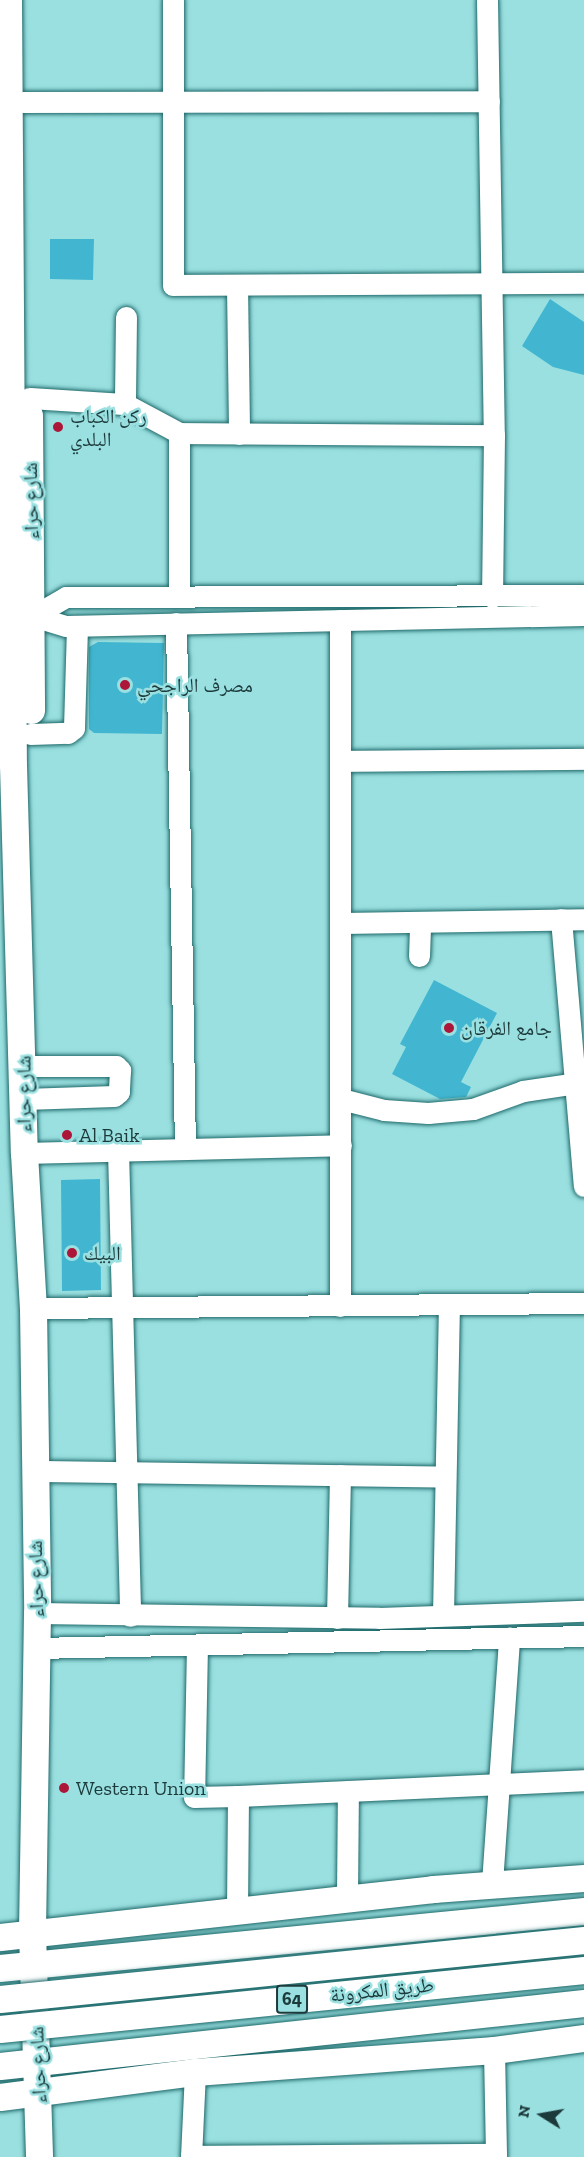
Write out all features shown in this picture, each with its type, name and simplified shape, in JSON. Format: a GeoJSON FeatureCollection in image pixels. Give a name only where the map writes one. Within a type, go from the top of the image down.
{"type":"FeatureCollection","features":[{"type":"Feature","properties":{"kind":"main road","name":"شارع حراء"},"geometry":{"type":"LineString","coordinates":[[8,0],[13,765],[23,1002],[24,1153],[33,1308],[37,1613],[32,1932],[39,2092],[39,2157]]}},
{"type":"Feature","properties":{"kind":"main road","name":"شارع حراء"},"geometry":{"type":"LineString","coordinates":[[21,0],[33,616],[23,1002]]}},
{"type":"Feature","properties":{"kind":"main road"},"geometry":{"type":"LineString","coordinates":[[0,1937],[492,1883],[584,1878]]}},
{"type":"Feature","properties":{"kind":"main road"},"geometry":{"type":"LineString","coordinates":[[433,1889],[437,1924]]}},
{"type":"Feature","properties":{"kind":"main road"},"geometry":{"type":"LineString","coordinates":[[0,1968],[584,1911]]}},
{"type":"Feature","properties":{"kind":"main road","name":"طريق المكرونة"},"geometry":{"type":"LineString","coordinates":[[0,1999],[584,1940]]}},
{"type":"Feature","properties":{"kind":"main road"},"geometry":{"type":"LineString","coordinates":[[275,1942],[141,1968],[128,1990],[123,2009],[131,2027],[144,2037],[286,2036]]}},
{"type":"Feature","properties":{"kind":"main road","name":"طريق المكرونة"},"geometry":{"type":"LineString","coordinates":[[0,2029],[584,1970]]}},
{"type":"Feature","properties":{"kind":"main road"},"geometry":{"type":"LineString","coordinates":[[0,2066],[584,2003]]}},
{"type":"Feature","properties":{"kind":"main road"},"geometry":{"type":"LineString","coordinates":[[536,2008],[543,2043]]}},
{"type":"Feature","properties":{"kind":"main road"},"geometry":{"type":"LineString","coordinates":[[0,2097],[195,2072],[494,2049],[584,2038]]}},
{"type":"Feature","properties":{"kind":"street"},"geometry":{"type":"LineString","coordinates":[[173,0],[173,285],[584,283]]}},
{"type":"Feature","properties":{"kind":"street"},"geometry":{"type":"LineString","coordinates":[[487,0],[494,435],[492,597]]}},
{"type":"Feature","properties":{"kind":"street"},"geometry":{"type":"LineString","coordinates":[[23,102],[489,101]]}},
{"type":"Feature","properties":{"kind":"street"},"geometry":{"type":"LineString","coordinates":[[237,285],[239,434]]}},
{"type":"Feature","properties":{"kind":"street"},"geometry":{"type":"LineString","coordinates":[[125,404],[126,317]]}},
{"type":"Feature","properties":{"kind":"street"},"geometry":{"type":"LineString","coordinates":[[29,398],[125,404],[179,433],[494,435]]}},
{"type":"Feature","properties":{"kind":"street"},"geometry":{"type":"LineString","coordinates":[[179,433],[179,596]]}},
{"type":"Feature","properties":{"kind":"street"},"geometry":{"type":"LineString","coordinates":[[33,616],[66,597],[388,598],[584,595]]}},
{"type":"Feature","properties":{"kind":"street"},"geometry":{"type":"LineString","coordinates":[[386,619],[388,598]]}},
{"type":"Feature","properties":{"kind":"street"},"geometry":{"type":"LineString","coordinates":[[33,616],[77,626],[584,615]]}},
{"type":"Feature","properties":{"kind":"street"},"geometry":{"type":"LineString","coordinates":[[340,620],[342,923],[340,1306]]}},
{"type":"Feature","properties":{"kind":"street"},"geometry":{"type":"LineString","coordinates":[[176,623],[185,1149]]}},
{"type":"Feature","properties":{"kind":"street"},"geometry":{"type":"LineString","coordinates":[[30,734],[68,733],[74,728],[77,626]]}},
{"type":"Feature","properties":{"kind":"street"},"geometry":{"type":"LineString","coordinates":[[340,761],[584,759]]}},
{"type":"Feature","properties":{"kind":"street"},"geometry":{"type":"LineString","coordinates":[[561,919],[580,1083],[584,1186]]}},
{"type":"Feature","properties":{"kind":"street"},"geometry":{"type":"LineString","coordinates":[[342,923],[584,919]]}},
{"type":"Feature","properties":{"kind":"street"},"geometry":{"type":"LineString","coordinates":[[419,956],[420,922]]}},
{"type":"Feature","properties":{"kind":"street"},"geometry":{"type":"LineString","coordinates":[[24,1066],[116,1066],[120,1070],[118,1092],[114,1096],[24,1099]]}},
{"type":"Feature","properties":{"kind":"street"},"geometry":{"type":"LineString","coordinates":[[63,1097],[65,1066]]}},
{"type":"Feature","properties":{"kind":"street"},"geometry":{"type":"LineString","coordinates":[[341,1099],[384,1110],[428,1113],[473,1109],[523,1091],[580,1083]]}},
{"type":"Feature","properties":{"kind":"street"},"geometry":{"type":"LineString","coordinates":[[24,1153],[341,1145]]}},
{"type":"Feature","properties":{"kind":"street"},"geometry":{"type":"LineString","coordinates":[[118,1150],[130,1616]]}},
{"type":"Feature","properties":{"kind":"street"},"geometry":{"type":"LineString","coordinates":[[33,1308],[584,1303]]}},
{"type":"Feature","properties":{"kind":"street"},"geometry":{"type":"LineString","coordinates":[[443,1615],[449,1305]]}},
{"type":"Feature","properties":{"kind":"street"},"geometry":{"type":"LineString","coordinates":[[34,1471],[444,1478]]}},
{"type":"Feature","properties":{"kind":"street"},"geometry":{"type":"LineString","coordinates":[[337,1618],[340,1475]]}},
{"type":"Feature","properties":{"kind":"street"},"geometry":{"type":"LineString","coordinates":[[37,1613],[380,1618],[584,1611]]}},
{"type":"Feature","properties":{"kind":"street"},"geometry":{"type":"LineString","coordinates":[[380,1618],[383,1641]]}},
{"type":"Feature","properties":{"kind":"street"},"geometry":{"type":"LineString","coordinates":[[36,1648],[584,1636]]}},
{"type":"Feature","properties":{"kind":"street"},"geometry":{"type":"LineString","coordinates":[[492,1883],[509,1638]]}},
{"type":"Feature","properties":{"kind":"street"},"geometry":{"type":"LineString","coordinates":[[197,1645],[194,1797],[584,1780]]}},
{"type":"Feature","properties":{"kind":"street"},"geometry":{"type":"LineString","coordinates":[[347,1898],[348,1791]]}},
{"type":"Feature","properties":{"kind":"street"},"geometry":{"type":"LineString","coordinates":[[237,1910],[238,1796]]}},
{"type":"Feature","properties":{"kind":"street"},"geometry":{"type":"LineString","coordinates":[[195,2072],[191,2156],[496,2155],[494,2049]]}},
{"type":"Feature","properties":{"kind":"building"},"geometry":{"type":"Polygon","coordinates":[[[50,239],[94,239],[93,280],[50,279],[50,239]]]}},
{"type":"Feature","properties":{"kind":"building"},"geometry":{"type":"Polygon","coordinates":[[[550,299],[584,322],[584,375],[553,367],[522,346],[550,299]]]}},
{"type":"Feature","properties":{"kind":"building","name":"مصرف الراجحي"},"geometry":{"type":"Polygon","coordinates":[[[98,642],[164,643],[162,734],[94,733],[89,729],[89,647],[98,642]]]}},
{"type":"Feature","properties":{"kind":"building","name":"جامع الفرقان"},"geometry":{"type":"Polygon","coordinates":[[[434,980],[497,1013],[461,1082],[471,1087],[466,1097],[440,1099],[392,1074],[406,1047],[400,1044],[434,980]]]}},
{"type":"Feature","properties":{"kind":"building"},"geometry":{"type":"Polygon","coordinates":[[[100,1179],[101,1290],[62,1291],[61,1180],[100,1179]]]}},
{"type":"Feature","properties":{"kind":"place","name":"ركن الكباب البلدي"},"geometry":{"type":"Point","coordinates":[58,427]}},
{"type":"Feature","properties":{"kind":"place","name":"مصرف الراجحي"},"geometry":{"type":"Point","coordinates":[125,685]}},
{"type":"Feature","properties":{"kind":"place","name":"جامع الفرقان"},"geometry":{"type":"Point","coordinates":[449,1028]}},
{"type":"Feature","properties":{"kind":"place","name":"Al Baik"},"geometry":{"type":"Point","coordinates":[67,1135]}},
{"type":"Feature","properties":{"kind":"place","name":"البيك"},"geometry":{"type":"Point","coordinates":[72,1253]}},
{"type":"Feature","properties":{"kind":"place","name":"Western Union"},"geometry":{"type":"Point","coordinates":[64,1788]}}]}
